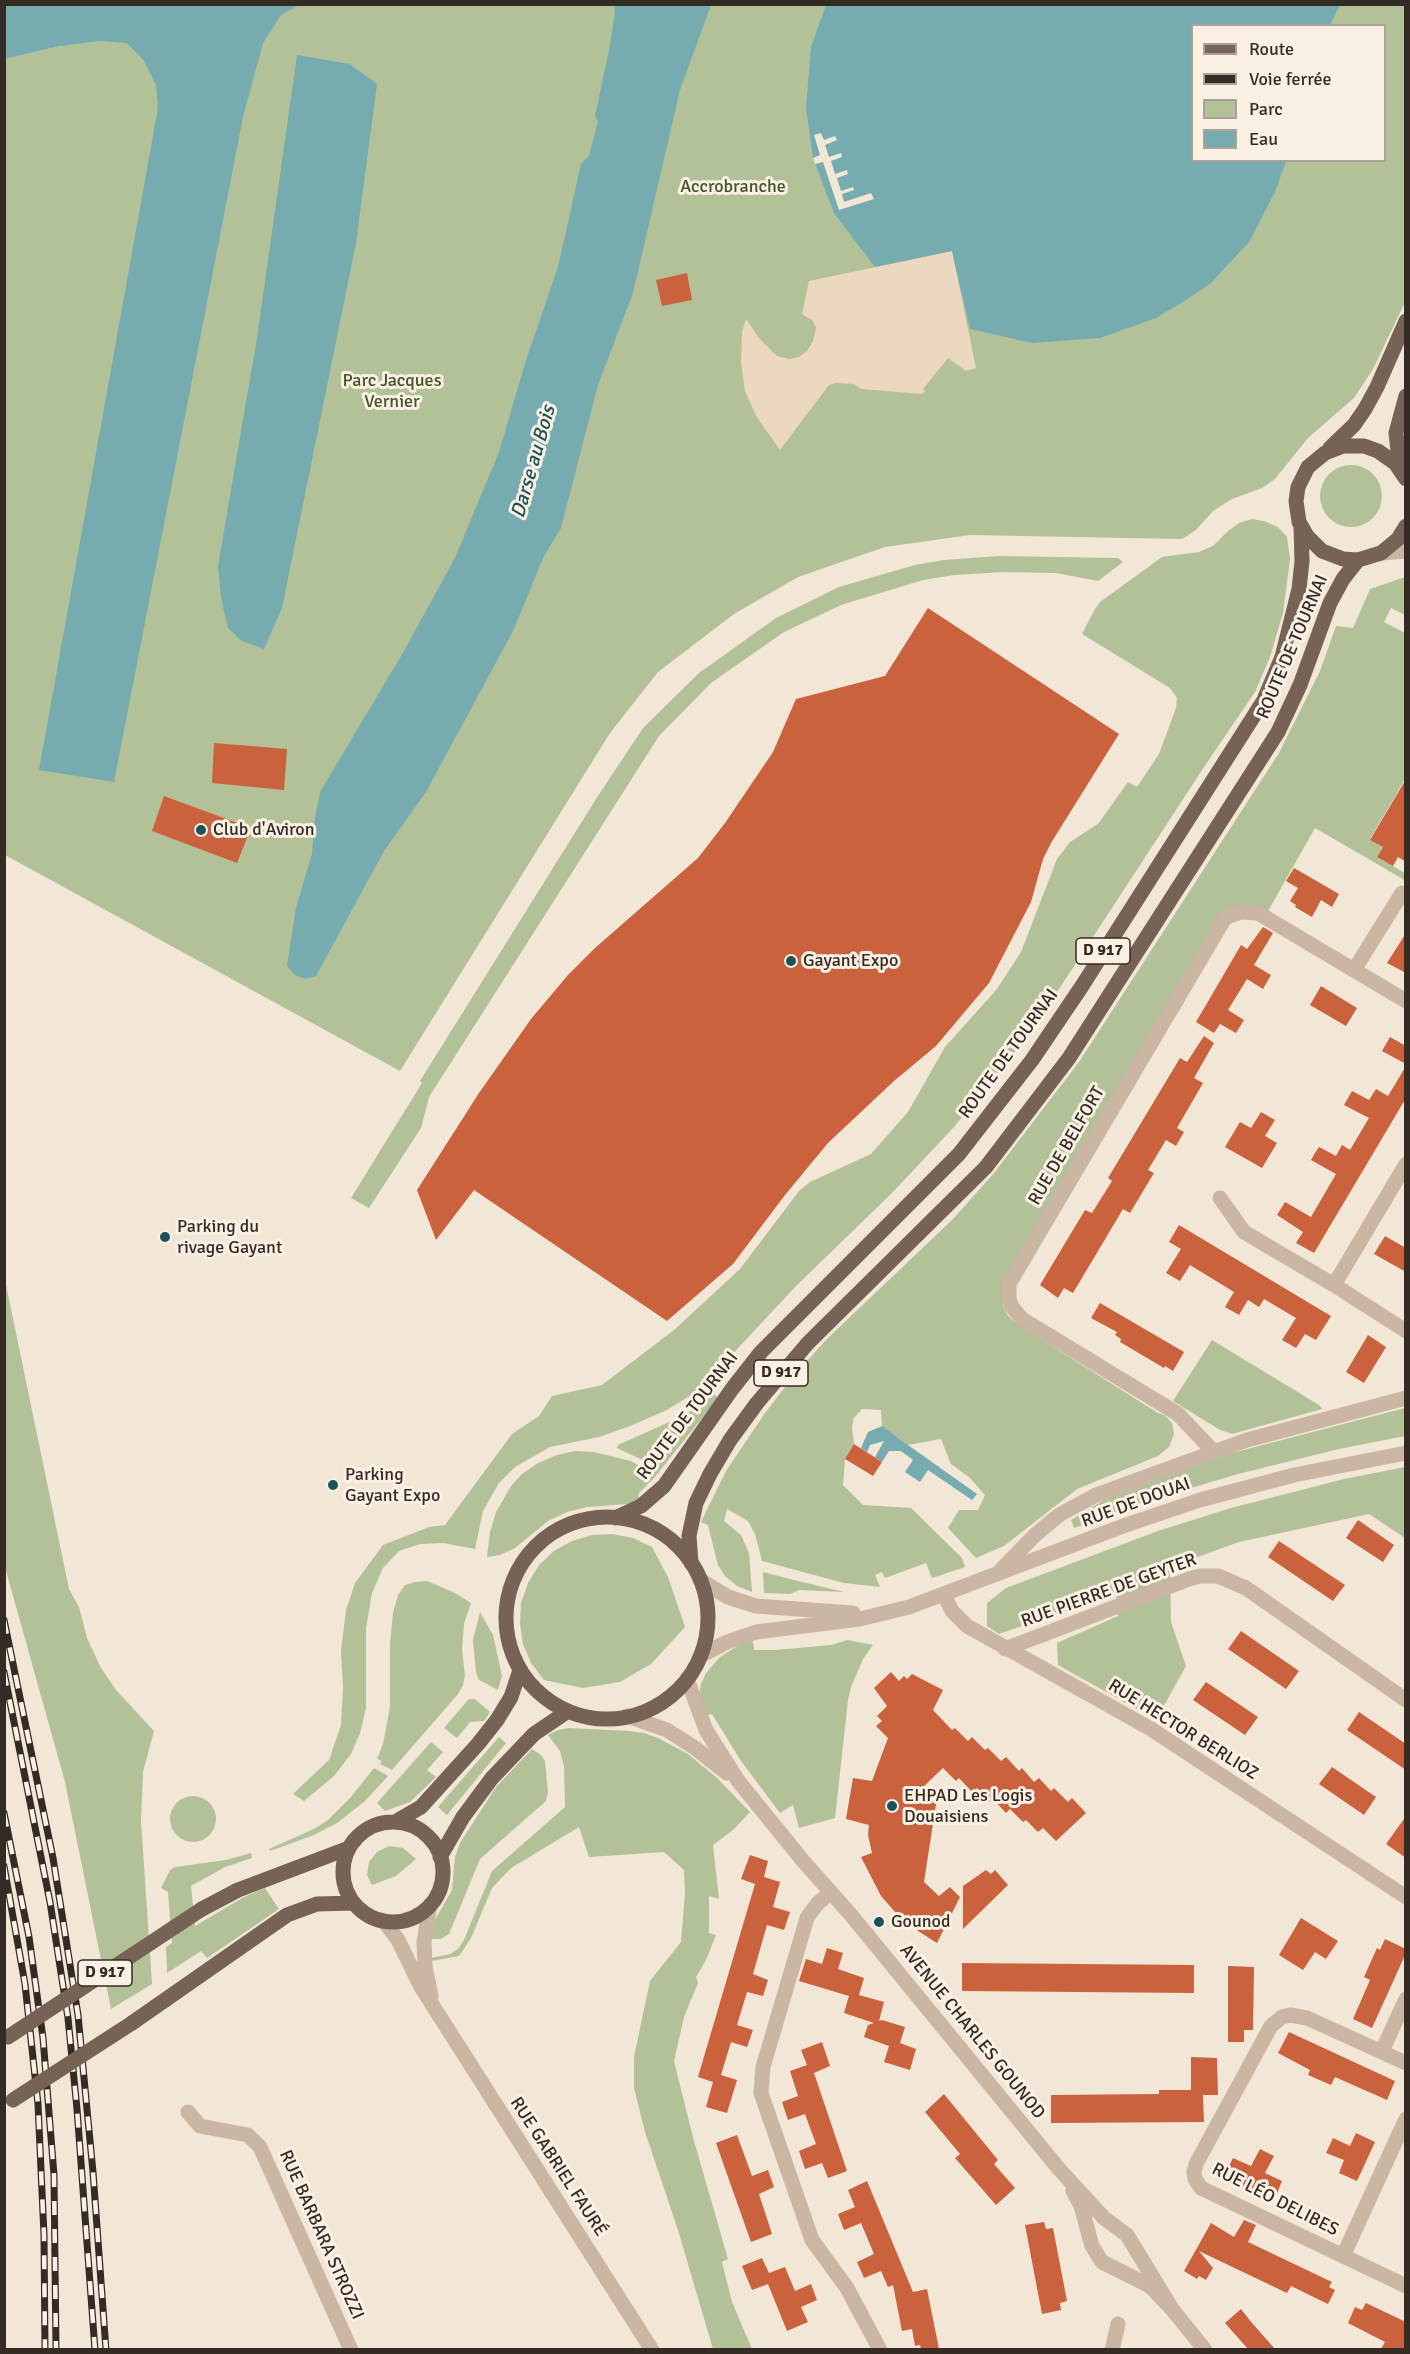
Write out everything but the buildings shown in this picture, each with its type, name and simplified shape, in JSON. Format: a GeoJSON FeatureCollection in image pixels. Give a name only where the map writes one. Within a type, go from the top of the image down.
{"type":"FeatureCollection","features":[{"type":"Feature","properties":{"kind":"main road"},"geometry":{"type":"LineString","coordinates":[[1325,453],[1354,425],[1365,409],[1406,321]]}},
{"type":"Feature","properties":{"kind":"main road"},"geometry":{"type":"LineString","coordinates":[[1403,474],[1396,433],[1406,396]]}},
{"type":"Feature","properties":{"kind":"main road"},"geometry":{"type":"LineString","coordinates":[[1325,453],[1343,446],[1364,446],[1384,454],[1403,474]]}},
{"type":"Feature","properties":{"kind":"main road","name":"ROUTE DE TOURNAI"},"geometry":{"type":"LineString","coordinates":[[615,1518],[641,1506],[664,1486],[761,1352],[959,1154],[1038,1052],[1264,700],[1282,657],[1299,589],[1302,561],[1301,527],[1296,508],[1298,486],[1308,467],[1325,453]]}},
{"type":"Feature","properties":{"kind":"main road"},"geometry":{"type":"LineString","coordinates":[[1301,527],[1307,537],[1322,551],[1343,559],[1358,560],[1381,553],[1398,539],[1406,526]]}},
{"type":"Feature","properties":{"kind":"main road","name":"ROUTE DE TOURNAI"},"geometry":{"type":"LineString","coordinates":[[691,1563],[689,1536],[696,1503],[730,1440],[757,1403],[808,1343],[986,1167],[1069,1058],[1278,732],[1300,685],[1330,603],[1342,579],[1358,560]]}},
{"type":"Feature","properties":{"kind":"main road"},"geometry":{"type":"LineString","coordinates":[[615,1518],[634,1521],[670,1540],[691,1563],[700,1580],[706,1601],[707,1624],[700,1656],[687,1679],[673,1694],[656,1706],[627,1716],[593,1718],[568,1711],[541,1694],[520,1670],[508,1641],[506,1619],[511,1585],[521,1564],[535,1547],[562,1528],[582,1520],[615,1518]]}},
{"type":"Feature","properties":{"kind":"main road"},"geometry":{"type":"LineString","coordinates":[[395,1822],[420,1830],[435,1845],[440,1857],[442,1878],[438,1892],[430,1905],[412,1917],[398,1921],[370,1916],[354,1903],[347,1892],[344,1880],[343,1867],[349,1848],[357,1837],[368,1829],[411,1815],[425,1803],[484,1737],[510,1697],[520,1670]]}},
{"type":"Feature","properties":{"kind":"main road"},"geometry":{"type":"LineString","coordinates":[[440,1857],[463,1816],[492,1778],[525,1741],[549,1722],[568,1711]]}},
{"type":"Feature","properties":{"kind":"main road","name":"D 917"},"geometry":{"type":"LineString","coordinates":[[6,2038],[202,1910],[238,1890],[349,1848]]}},
{"type":"Feature","properties":{"kind":"main road"},"geometry":{"type":"LineString","coordinates":[[9,2103],[293,1912],[317,1904],[354,1903]]}},
{"type":"Feature","properties":{"kind":"street"},"geometry":{"type":"LineString","coordinates":[[1381,553],[1406,551]]}},
{"type":"Feature","properties":{"kind":"street"},"geometry":{"type":"LineString","coordinates":[[1354,970],[1402,893]]}},
{"type":"Feature","properties":{"kind":"street","name":"RUE DE BELFORT"},"geometry":{"type":"LineString","coordinates":[[1214,1452],[1178,1414],[1022,1319],[1012,1307],[1009,1299],[1009,1284],[1225,918],[1240,912],[1258,913],[1406,1000]]}},
{"type":"Feature","properties":{"kind":"street"},"geometry":{"type":"LineString","coordinates":[[1334,1285],[1406,1164]]}},
{"type":"Feature","properties":{"kind":"street"},"geometry":{"type":"LineString","coordinates":[[1220,1198],[1244,1232],[1406,1331]]}},
{"type":"Feature","properties":{"kind":"street"},"geometry":{"type":"LineString","coordinates":[[997,1574],[1035,1535],[1071,1508],[1103,1492],[1247,1440],[1406,1398]]}},
{"type":"Feature","properties":{"kind":"street","name":"RUE DE DOUAI"},"geometry":{"type":"LineString","coordinates":[[700,1656],[727,1642],[756,1632],[860,1619],[886,1613],[1200,1500],[1294,1475],[1406,1453]]}},
{"type":"Feature","properties":{"kind":"street","name":"RUE PIERRE DE GEYTER"},"geometry":{"type":"LineString","coordinates":[[1005,1649],[1189,1579],[1200,1576],[1218,1576],[1246,1588],[1406,1700]]}},
{"type":"Feature","properties":{"kind":"street","name":"RUE DE DOUAI"},"geometry":{"type":"LineString","coordinates":[[700,1580],[728,1597],[756,1606],[830,1612],[886,1613]]}},
{"type":"Feature","properties":{"kind":"street","name":"RUE HECTOR BERLIOZ"},"geometry":{"type":"LineString","coordinates":[[944,1594],[952,1611],[962,1622],[1005,1649],[1159,1734],[1406,1897]]}},
{"type":"Feature","properties":{"kind":"street","name":"AVENUE CHARLES GOUNOD"},"geometry":{"type":"LineString","coordinates":[[687,1679],[706,1730],[739,1782],[1059,2169],[1104,2218],[1127,2235],[1172,2309]]}},
{"type":"Feature","properties":{"kind":"street","name":"AVENUE CHARLES GOUNOD"},"geometry":{"type":"LineString","coordinates":[[627,1716],[658,1726],[681,1738],[739,1782]]}},
{"type":"Feature","properties":{"kind":"street"},"geometry":{"type":"LineString","coordinates":[[831,1892],[817,1904],[807,1918],[763,2067],[761,2093],[812,2240],[847,2288],[880,2349]]}},
{"type":"Feature","properties":{"kind":"street","name":"RUE GABRIEL FAURÉ"},"geometry":{"type":"LineString","coordinates":[[430,1905],[424,1942],[425,1966],[432,2004]]}},
{"type":"Feature","properties":{"kind":"street","name":"RUE GABRIEL FAURÉ"},"geometry":{"type":"LineString","coordinates":[[383,1920],[398,1940],[414,1977],[652,2349]]}},
{"type":"Feature","properties":{"kind":"street"},"geometry":{"type":"LineString","coordinates":[[1406,1999],[1382,2051],[1406,2063]]}},
{"type":"Feature","properties":{"kind":"street","name":"RUE LÉO DELIBES"},"geometry":{"type":"LineString","coordinates":[[1382,2051],[1307,2018],[1290,2015],[1282,2017],[1271,2026],[1196,2164],[1194,2175],[1201,2188],[1406,2286]]}},
{"type":"Feature","properties":{"kind":"street","name":"RUE BARBARA STROZZI"},"geometry":{"type":"LineString","coordinates":[[188,2112],[200,2126],[248,2135],[260,2147],[351,2349]]}},
{"type":"Feature","properties":{"kind":"street","name":"RUE LÉO DELIBES"},"geometry":{"type":"LineString","coordinates":[[1342,2256],[1406,2119]]}},
{"type":"Feature","properties":{"kind":"street","name":"AVENUE CHARLES GOUNOD"},"geometry":{"type":"LineString","coordinates":[[1059,2169],[1079,2201],[1092,2246],[1102,2262],[1145,2282],[1172,2309],[1205,2349]]}},
{"type":"Feature","properties":{"kind":"street"},"geometry":{"type":"LineString","coordinates":[[1112,2349],[1118,2324]]}},
{"type":"Feature","properties":{"kind":"green space","name":"Parc Jacques Vernier"},"geometry":{"type":"Polygon","coordinates":[[[280,4],[1405,5],[1405,302],[1373,369],[1354,398],[1308,438],[1275,479],[1262,488],[1232,499],[1213,511],[1196,530],[1182,539],[970,535],[885,547],[798,577],[734,614],[658,672],[610,733],[400,1071],[5,855],[4,59],[56,47],[100,41],[280,4]]]}},
{"type":"Feature","properties":{"kind":"green space"},"geometry":{"type":"Polygon","coordinates":[[[1351,465],[1373,474],[1382,496],[1373,518],[1351,527],[1329,518],[1320,496],[1329,474],[1351,465]]]}},
{"type":"Feature","properties":{"kind":"green space"},"geometry":{"type":"Polygon","coordinates":[[[1252,519],[1278,527],[1287,537],[1290,559],[1283,613],[1270,657],[1255,692],[1031,1032],[954,1127],[892,1193],[796,1286],[699,1390],[667,1410],[630,1426],[599,1437],[550,1447],[515,1467],[499,1483],[483,1511],[475,1549],[443,1543],[420,1544],[399,1551],[383,1568],[372,1593],[366,1628],[366,1708],[360,1733],[351,1754],[334,1776],[304,1801],[293,1794],[329,1760],[341,1725],[343,1687],[341,1651],[346,1610],[355,1583],[383,1545],[429,1527],[445,1525],[512,1434],[539,1416],[552,1396],[602,1385],[674,1330],[740,1269],[799,1191],[810,1182],[871,1154],[908,1112],[945,1047],[997,989],[1021,952],[1057,859],[1070,842],[1098,824],[1128,782],[1137,787],[1159,754],[1176,708],[1177,698],[1170,688],[1082,634],[1095,609],[1100,602],[1162,557],[1199,552],[1213,546],[1239,523],[1252,519]]]}},
{"type":"Feature","properties":{"kind":"green space"},"geometry":{"type":"Polygon","coordinates":[[[999,556],[1118,558],[1123,562],[1098,581],[1056,573],[1004,572],[954,575],[923,580],[841,605],[784,632],[711,683],[659,736],[429,1097],[421,1128],[369,1208],[351,1198],[422,1083],[420,1081],[596,799],[643,728],[699,673],[776,618],[839,587],[915,565],[944,560],[999,556]]]}},
{"type":"Feature","properties":{"kind":"green space"},"geometry":{"type":"Polygon","coordinates":[[[1405,577],[1405,615],[1391,608],[1384,622],[1405,633],[1405,779],[1370,839],[1383,847],[1377,857],[1405,873],[1405,884],[1403,879],[1315,828],[1268,911],[1230,909],[1002,1295],[1003,1306],[1008,1316],[1017,1324],[1164,1415],[1172,1423],[1174,1434],[1169,1447],[1158,1456],[1077,1489],[1004,1546],[976,1558],[948,1528],[959,1510],[978,1510],[985,1495],[970,1478],[951,1464],[941,1439],[908,1445],[882,1426],[881,1410],[862,1409],[854,1418],[852,1427],[854,1444],[845,1459],[843,1485],[863,1505],[911,1508],[962,1558],[965,1567],[932,1578],[926,1563],[885,1578],[882,1572],[875,1575],[880,1587],[844,1583],[762,1561],[755,1534],[748,1521],[727,1509],[724,1521],[741,1535],[749,1553],[752,1592],[737,1586],[725,1576],[718,1565],[708,1525],[701,1522],[726,1471],[765,1413],[795,1374],[829,1337],[953,1219],[994,1173],[1079,1062],[1279,753],[1320,671],[1336,626],[1353,628],[1370,589],[1405,577]]]}},
{"type":"Feature","properties":{"kind":"green space"},"geometry":{"type":"Polygon","coordinates":[[[4,1275],[69,1589],[79,1607],[87,1638],[101,1668],[116,1690],[154,1731],[143,1772],[141,1821],[152,1984],[111,2009],[65,1782],[5,1567],[4,1275]]]}},
{"type":"Feature","properties":{"kind":"green space"},"geometry":{"type":"Polygon","coordinates":[[[1212,1340],[1322,1409],[1232,1434],[1220,1430],[1173,1401],[1212,1340]]]}},
{"type":"Feature","properties":{"kind":"green space"},"geometry":{"type":"Polygon","coordinates":[[[714,1394],[718,1398],[654,1478],[639,1493],[638,1500],[628,1504],[587,1507],[567,1512],[548,1521],[515,1548],[500,1555],[487,1557],[490,1532],[496,1512],[511,1486],[522,1474],[538,1463],[575,1451],[593,1452],[631,1461],[647,1470],[651,1464],[617,1448],[618,1445],[685,1415],[714,1394]]]}},
{"type":"Feature","properties":{"kind":"green space"},"geometry":{"type":"Polygon","coordinates":[[[1405,1408],[1405,1436],[1339,1449],[1238,1474],[1151,1500],[1074,1528],[1071,1520],[1107,1498],[1232,1453],[1405,1408]]]}},
{"type":"Feature","properties":{"kind":"green space"},"geometry":{"type":"Polygon","coordinates":[[[1405,1467],[1405,1538],[1369,1514],[1239,1542],[1170,1567],[1171,1622],[1186,1666],[1156,1720],[1058,1665],[1057,1643],[1118,1616],[1116,1593],[999,1634],[987,1626],[987,1603],[1006,1588],[1158,1531],[1231,1508],[1344,1479],[1405,1467]]]}},
{"type":"Feature","properties":{"kind":"green space"},"geometry":{"type":"Polygon","coordinates":[[[612,1534],[633,1538],[652,1547],[668,1577],[685,1627],[651,1664],[620,1682],[583,1688],[544,1680],[531,1663],[523,1644],[520,1624],[521,1603],[528,1583],[539,1565],[554,1551],[572,1541],[592,1535],[612,1534]]]}},
{"type":"Feature","properties":{"kind":"green space"},"geometry":{"type":"Polygon","coordinates":[[[763,1572],[844,1592],[799,1590],[790,1594],[764,1593],[763,1572]]]}},
{"type":"Feature","properties":{"kind":"green space"},"geometry":{"type":"Polygon","coordinates":[[[427,1581],[471,1603],[464,1624],[462,1650],[465,1676],[458,1694],[392,1770],[380,1764],[382,1761],[377,1759],[383,1744],[390,1707],[390,1643],[393,1613],[398,1595],[405,1585],[427,1581]]]}},
{"type":"Feature","properties":{"kind":"green space"},"geometry":{"type":"Polygon","coordinates":[[[480,1612],[493,1635],[502,1676],[498,1690],[479,1680],[476,1672],[473,1640],[480,1612]]]}},
{"type":"Feature","properties":{"kind":"green space"},"geometry":{"type":"Polygon","coordinates":[[[848,1640],[873,1645],[863,1659],[848,1700],[835,1818],[799,1828],[793,1805],[780,1813],[741,1761],[712,1714],[705,1716],[699,1697],[701,1684],[706,1673],[720,1657],[739,1645],[753,1641],[754,1650],[775,1650],[831,1645],[848,1640]]]}},
{"type":"Feature","properties":{"kind":"green space"},"geometry":{"type":"Polygon","coordinates":[[[469,1699],[475,1699],[490,1712],[484,1721],[470,1722],[457,1738],[444,1728],[469,1699]]]}},
{"type":"Feature","properties":{"kind":"green space"},"geometry":{"type":"Polygon","coordinates":[[[569,1728],[629,1731],[658,1738],[688,1754],[717,1778],[750,1812],[733,1830],[713,1845],[719,1899],[709,1896],[709,1933],[716,1935],[696,1977],[698,1983],[684,2017],[674,2061],[728,2259],[722,2262],[732,2302],[752,2349],[713,2349],[678,2230],[645,2132],[634,2088],[634,2057],[650,1981],[681,1942],[685,1893],[684,1870],[664,1852],[589,1857],[579,1827],[511,1868],[492,1888],[471,1938],[459,1956],[431,1961],[431,1958],[450,1954],[458,1949],[464,1940],[492,1871],[565,1807],[564,1766],[560,1751],[548,1735],[569,1728]]]}},
{"type":"Feature","properties":{"kind":"green space"},"geometry":{"type":"Polygon","coordinates":[[[499,1737],[506,1743],[447,1815],[438,1807],[499,1737]]]}},
{"type":"Feature","properties":{"kind":"green space"},"geometry":{"type":"Polygon","coordinates":[[[431,1742],[443,1752],[427,1770],[436,1777],[410,1802],[385,1811],[377,1803],[431,1742]]]}},
{"type":"Feature","properties":{"kind":"green space"},"geometry":{"type":"Polygon","coordinates":[[[532,1749],[545,1761],[548,1792],[546,1801],[480,1859],[449,1934],[441,1939],[431,1939],[435,1920],[452,1890],[455,1857],[460,1843],[496,1787],[532,1749]]]}},
{"type":"Feature","properties":{"kind":"green space"},"geometry":{"type":"Polygon","coordinates":[[[374,1768],[388,1776],[365,1801],[337,1823],[314,1835],[270,1851],[269,1849],[314,1829],[328,1820],[351,1797],[374,1768]]]}},
{"type":"Feature","properties":{"kind":"green space"},"geometry":{"type":"Polygon","coordinates":[[[193,1796],[209,1803],[216,1819],[209,1835],[193,1842],[177,1835],[170,1819],[177,1803],[193,1796]]]}},
{"type":"Feature","properties":{"kind":"green space"},"geometry":{"type":"Polygon","coordinates":[[[389,1846],[403,1848],[416,1859],[396,1876],[372,1885],[367,1875],[369,1862],[377,1852],[389,1846]]]}},
{"type":"Feature","properties":{"kind":"green space"},"geometry":{"type":"Polygon","coordinates":[[[251,1853],[252,1858],[225,1867],[191,1886],[195,1926],[244,1897],[265,1888],[279,1909],[207,1958],[201,1951],[167,1973],[166,1947],[172,1943],[168,1892],[161,1888],[170,1870],[175,1867],[226,1860],[251,1853]]]}},
{"type":"Feature","properties":{"kind":"shaded area"},"geometry":{"type":"Polygon","coordinates":[[[952,251],[976,368],[966,371],[948,358],[923,389],[925,391],[922,394],[861,389],[854,384],[829,385],[780,450],[756,416],[745,391],[741,363],[742,332],[746,319],[759,338],[777,356],[790,359],[799,357],[807,351],[813,341],[816,328],[813,321],[802,314],[809,281],[952,251]]]}},
{"type":"Feature","properties":{"kind":"water"},"geometry":{"type":"Polygon","coordinates":[[[4,5],[299,5],[281,15],[263,43],[243,117],[114,782],[39,770],[158,108],[156,85],[144,61],[127,43],[100,41],[56,47],[5,59],[4,5]]]}},
{"type":"Feature","properties":{"kind":"water","name":"Darse au Bois"},"geometry":{"type":"Polygon","coordinates":[[[614,5],[711,5],[680,90],[633,293],[598,385],[561,528],[544,556],[513,631],[426,792],[384,851],[316,976],[305,979],[295,975],[287,966],[296,907],[312,854],[314,824],[320,792],[404,651],[455,558],[499,452],[526,360],[558,267],[581,164],[589,156],[598,122],[595,116],[610,45],[614,5]]]}},
{"type":"Feature","properties":{"kind":"water"},"geometry":{"type":"Polygon","coordinates":[[[826,5],[1340,5],[1330,24],[1191,24],[1191,162],[1286,162],[1275,192],[1249,242],[1210,284],[1156,318],[1100,338],[1032,343],[970,329],[952,251],[875,267],[834,213],[813,158],[806,108],[811,47],[826,5]]]}},
{"type":"Feature","properties":{"kind":"water"},"geometry":{"type":"Polygon","coordinates":[[[297,55],[350,64],[377,84],[356,243],[282,608],[264,649],[242,641],[228,628],[221,598],[218,566],[257,338],[297,55]]]}},
{"type":"Feature","properties":{"kind":"water"},"geometry":{"type":"Polygon","coordinates":[[[882,1426],[977,1494],[972,1500],[928,1470],[920,1482],[905,1472],[913,1460],[901,1451],[889,1451],[882,1462],[875,1457],[884,1441],[870,1445],[867,1452],[861,1448],[868,1432],[882,1426]]]}},
{"type":"Feature","properties":{"kind":"pier"},"geometry":{"type":"Polygon","coordinates":[[[821,133],[824,140],[835,136],[837,140],[825,145],[829,157],[841,153],[842,157],[831,161],[835,174],[847,170],[848,174],[837,178],[841,191],[853,187],[854,190],[842,194],[844,202],[871,193],[874,199],[839,210],[823,162],[815,164],[813,158],[820,155],[814,135],[821,133]]]}},
{"type":"Feature","properties":{"kind":"railway"},"geometry":{"type":"LineString","coordinates":[[4,1620],[53,1858],[78,2015],[93,2172],[106,2350]]}},
{"type":"Feature","properties":{"kind":"railway"},"geometry":{"type":"LineString","coordinates":[[4,1672],[50,1902],[68,2018],[95,2350]]}},
{"type":"Feature","properties":{"kind":"railway"},"geometry":{"type":"LineString","coordinates":[[4,1813],[29,1937],[43,2038],[54,2175],[56,2350]]}},
{"type":"Feature","properties":{"kind":"railway"},"geometry":{"type":"LineString","coordinates":[[4,1866],[25,1984],[38,2104],[44,2235],[45,2350]]}},
{"type":"Feature","properties":{"kind":"place","name":"Club d'Aviron"},"geometry":{"type":"Point","coordinates":[201,830]}},
{"type":"Feature","properties":{"kind":"place","name":"Gayant Expo"},"geometry":{"type":"Point","coordinates":[791,961]}},
{"type":"Feature","properties":{"kind":"place","name":"Parking du rivage Gayant"},"geometry":{"type":"Point","coordinates":[165,1237]}},
{"type":"Feature","properties":{"kind":"place","name":"Parking Gayant Expo"},"geometry":{"type":"Point","coordinates":[333,1485]}},
{"type":"Feature","properties":{"kind":"place","name":"EHPAD Les Logis Douaisiens"},"geometry":{"type":"Point","coordinates":[892,1806]}},
{"type":"Feature","properties":{"kind":"place","name":"Gounod"},"geometry":{"type":"Point","coordinates":[879,1922]}},
{"type":"Feature","properties":{"kind":"park label","name":"Accrobranche"},"geometry":{"type":"Point","coordinates":[733,187]}}]}
